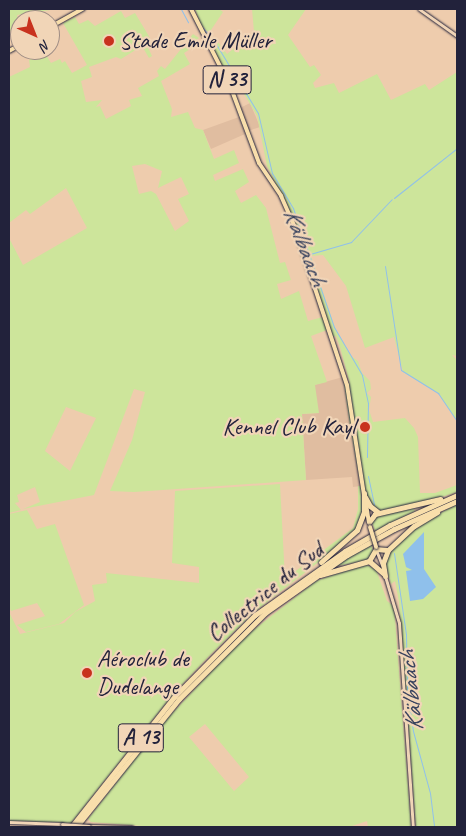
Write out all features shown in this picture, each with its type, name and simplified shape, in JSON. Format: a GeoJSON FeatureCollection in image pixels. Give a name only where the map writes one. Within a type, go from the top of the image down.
{"type":"FeatureCollection","features":[{"type":"Feature","properties":{"kind":"highway"},"geometry":{"type":"LineString","coordinates":[[364,493],[370,506],[380,513]]}},
{"type":"Feature","properties":{"kind":"highway"},"geometry":{"type":"LineString","coordinates":[[364,493],[360,524],[370,524]]}},
{"type":"Feature","properties":{"kind":"highway","name":"A 13"},"geometry":{"type":"LineString","coordinates":[[370,524],[380,513],[457,495]]}},
{"type":"Feature","properties":{"kind":"highway","name":"Collectrice du Sud"},"geometry":{"type":"LineString","coordinates":[[71,827],[195,674],[255,616],[302,582],[390,525],[457,495]]}},
{"type":"Feature","properties":{"kind":"highway","name":"A 13"},"geometry":{"type":"LineString","coordinates":[[388,550],[414,526],[457,501]]}},
{"type":"Feature","properties":{"kind":"highway","name":"Collectrice du Sud"},"geometry":{"type":"LineString","coordinates":[[76,827],[199,676],[246,630],[302,582],[369,542],[457,501]]}},
{"type":"Feature","properties":{"kind":"highway","name":"A 13"},"geometry":{"type":"LineString","coordinates":[[302,582],[346,542],[360,524]]}},
{"type":"Feature","properties":{"kind":"highway"},"geometry":{"type":"LineString","coordinates":[[376,548],[388,550],[384,564],[385,576],[368,561],[376,548]]}},
{"type":"Feature","properties":{"kind":"highway","name":"A 13"},"geometry":{"type":"LineString","coordinates":[[302,582],[339,567],[368,561]]}},
{"type":"Feature","properties":{"kind":"main road"},"geometry":{"type":"LineString","coordinates":[[60,22],[82,9]]}},
{"type":"Feature","properties":{"kind":"main road","name":"N 33"},"geometry":{"type":"LineString","coordinates":[[191,9],[231,88],[259,163],[283,200],[295,228],[346,383],[364,493],[376,548]]}},
{"type":"Feature","properties":{"kind":"main road"},"geometry":{"type":"LineString","coordinates":[[419,9],[457,36]]}},
{"type":"Feature","properties":{"kind":"main road"},"geometry":{"type":"LineString","coordinates":[[376,548],[398,616],[414,827]]}},
{"type":"Feature","properties":{"kind":"main road"},"geometry":{"type":"LineString","coordinates":[[9,822],[132,827]]}},
{"type":"Feature","properties":{"kind":"shaded area"},"geometry":{"type":"Polygon","coordinates":[[[250,103],[260,127],[248,131],[240,108],[250,103]]]}},
{"type":"Feature","properties":{"kind":"shaded area"},"geometry":{"type":"Polygon","coordinates":[[[239,117],[245,134],[211,149],[203,130],[239,117]]]}},
{"type":"Feature","properties":{"kind":"shaded area"},"geometry":{"type":"Polygon","coordinates":[[[343,377],[361,486],[353,487],[352,477],[306,480],[302,414],[318,413],[314,385],[343,377]]]}},
{"type":"Feature","properties":{"kind":"green space"},"geometry":{"type":"Polygon","coordinates":[[[9,9],[57,9],[10,10],[9,32],[9,9]]]}},
{"type":"Feature","properties":{"kind":"green space"},"geometry":{"type":"Polygon","coordinates":[[[195,9],[219,9],[223,12],[209,33],[201,25],[195,9]]]}},
{"type":"Feature","properties":{"kind":"green space"},"geometry":{"type":"Polygon","coordinates":[[[252,9],[306,9],[288,35],[310,67],[314,65],[321,75],[313,83],[315,88],[334,83],[339,93],[377,74],[391,100],[425,84],[429,90],[457,72],[457,356],[452,355],[457,360],[457,421],[438,393],[403,372],[394,337],[365,348],[346,286],[323,255],[311,256],[335,328],[351,356],[358,361],[362,373],[370,381],[371,389],[367,393],[371,397],[369,410],[373,422],[405,418],[414,428],[418,437],[420,493],[435,493],[457,485],[457,492],[426,502],[380,511],[368,501],[359,477],[343,377],[350,384],[340,347],[336,336],[333,337],[298,229],[267,166],[257,116],[237,82],[232,84],[213,48],[218,42],[227,54],[254,32],[252,9]]]}},
{"type":"Feature","properties":{"kind":"green space"},"geometry":{"type":"Polygon","coordinates":[[[121,11],[125,18],[135,13],[150,38],[145,41],[152,56],[149,58],[142,46],[121,59],[116,57],[89,67],[92,77],[81,81],[86,102],[102,100],[96,107],[100,106],[106,119],[131,106],[129,100],[142,96],[138,88],[159,76],[157,71],[161,66],[165,69],[193,34],[199,38],[193,43],[195,46],[184,53],[190,64],[161,81],[172,109],[171,117],[188,112],[195,128],[203,130],[214,159],[234,150],[239,163],[213,175],[215,181],[243,169],[249,182],[235,191],[241,203],[256,195],[266,208],[280,263],[285,262],[291,280],[277,284],[281,299],[299,291],[308,321],[323,317],[327,330],[311,336],[327,382],[315,385],[319,413],[302,414],[306,480],[134,492],[110,491],[132,440],[145,392],[134,389],[94,495],[23,509],[40,502],[35,487],[17,495],[19,502],[15,503],[21,510],[9,513],[9,238],[23,265],[87,228],[66,188],[30,214],[26,210],[9,223],[9,77],[30,67],[29,60],[49,60],[51,63],[60,59],[62,63],[65,61],[72,73],[87,65],[63,23],[75,17],[79,24],[88,20],[95,26],[121,11]],[[145,164],[132,166],[139,194],[151,191],[156,194],[175,231],[189,221],[178,199],[189,194],[181,177],[158,188],[162,171],[145,164]],[[66,407],[45,451],[70,471],[96,418],[66,407]]]}},
{"type":"Feature","properties":{"kind":"green space"},"geometry":{"type":"Polygon","coordinates":[[[280,484],[285,579],[353,528],[358,509],[358,486],[361,486],[362,510],[357,527],[334,550],[253,613],[209,656],[173,694],[71,823],[9,821],[9,612],[20,634],[64,623],[75,612],[95,601],[92,585],[107,583],[106,573],[199,583],[199,567],[172,563],[175,491],[280,484]]]}},
{"type":"Feature","properties":{"kind":"green space"},"geometry":{"type":"Polygon","coordinates":[[[457,504],[457,827],[416,827],[399,602],[395,581],[391,584],[385,564],[389,552],[405,537],[426,521],[457,504]]]}},
{"type":"Feature","properties":{"kind":"green space"},"geometry":{"type":"Polygon","coordinates":[[[413,508],[415,511],[375,531],[372,522],[375,516],[413,508]]]}},
{"type":"Feature","properties":{"kind":"green space"},"geometry":{"type":"Polygon","coordinates":[[[27,510],[37,529],[55,524],[84,605],[59,624],[26,632],[17,625],[45,616],[37,603],[11,611],[9,606],[9,514],[27,510]]]}},
{"type":"Feature","properties":{"kind":"green space"},"geometry":{"type":"Polygon","coordinates":[[[371,544],[374,553],[368,560],[332,567],[371,544]]]}},
{"type":"Feature","properties":{"kind":"green space"},"geometry":{"type":"Polygon","coordinates":[[[364,564],[376,569],[387,601],[394,606],[411,827],[368,827],[367,821],[349,827],[155,827],[91,822],[88,819],[163,723],[242,639],[316,581],[364,564]],[[205,724],[189,737],[234,791],[249,777],[205,724]]]}},
{"type":"Feature","properties":{"kind":"water"},"geometry":{"type":"Polygon","coordinates":[[[424,532],[424,569],[436,587],[423,599],[410,601],[406,571],[412,570],[406,567],[403,554],[424,532]]]}},
{"type":"Feature","properties":{"kind":"waterway","name":"Kälbaach"},"geometry":{"type":"LineString","coordinates":[[181,9],[188,22]]}},
{"type":"Feature","properties":{"kind":"waterway","name":"Kälbaach"},"geometry":{"type":"LineString","coordinates":[[203,28],[212,39]]}},
{"type":"Feature","properties":{"kind":"waterway","name":"Kälbaach"},"geometry":{"type":"LineString","coordinates":[[216,44],[258,113],[272,173],[293,208],[334,327],[362,375],[368,403],[367,457]]}},
{"type":"Feature","properties":{"kind":"waterway"},"geometry":{"type":"LineString","coordinates":[[394,198],[457,148]]}},
{"type":"Feature","properties":{"kind":"waterway"},"geometry":{"type":"LineString","coordinates":[[310,254],[351,242],[392,199]]}},
{"type":"Feature","properties":{"kind":"waterway"},"geometry":{"type":"LineString","coordinates":[[385,266],[401,370],[438,393],[457,421]]}},
{"type":"Feature","properties":{"kind":"waterway","name":"Kälbaach"},"geometry":{"type":"LineString","coordinates":[[368,476],[374,504]]}},
{"type":"Feature","properties":{"kind":"waterway","name":"Kälbaach"},"geometry":{"type":"LineString","coordinates":[[394,553],[406,634],[407,688],[413,731],[430,793],[434,827]]}},
{"type":"Feature","properties":{"kind":"place","name":"Stade Emile Müller"},"geometry":{"type":"Point","coordinates":[109,41]}},
{"type":"Feature","properties":{"kind":"place","name":"Kennel Club Kayl"},"geometry":{"type":"Point","coordinates":[365,427]}},
{"type":"Feature","properties":{"kind":"place","name":"Aéroclub de Dudelange"},"geometry":{"type":"Point","coordinates":[87,673]}}]}
